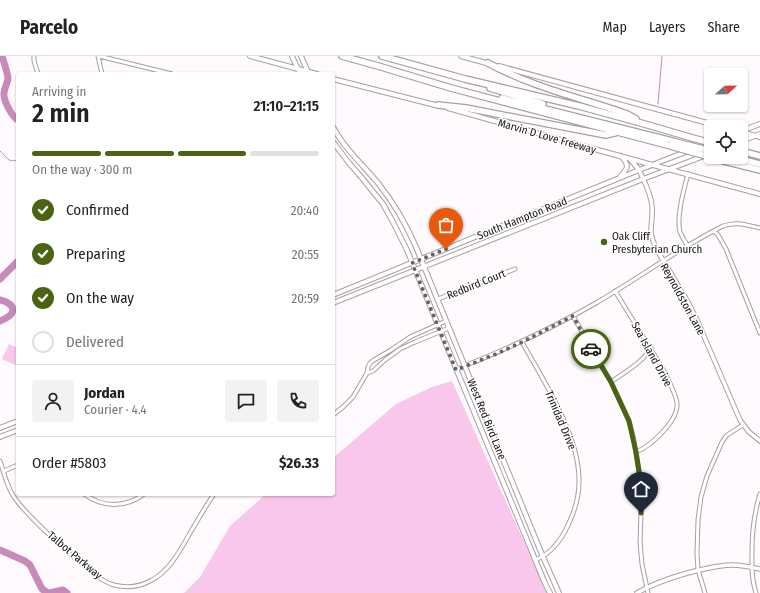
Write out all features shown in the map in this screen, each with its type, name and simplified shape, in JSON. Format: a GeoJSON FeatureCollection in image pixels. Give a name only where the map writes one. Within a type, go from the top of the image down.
{"type":"FeatureCollection","features":[{"type":"Feature","properties":{"kind":"highway","name":"Marvin D Love Freeway"},"geometry":{"type":"LineString","coordinates":[[342,56],[451,88],[760,170]]}},
{"type":"Feature","properties":{"kind":"highway"},"geometry":{"type":"LineString","coordinates":[[382,56],[465,79],[520,91],[704,141]]}},
{"type":"Feature","properties":{"kind":"highway"},"geometry":{"type":"LineString","coordinates":[[488,63],[505,73],[627,114],[641,123]]}},
{"type":"Feature","properties":{"kind":"highway"},"geometry":{"type":"LineString","coordinates":[[465,79],[507,94],[626,129]]}},
{"type":"Feature","properties":{"kind":"highway"},"geometry":{"type":"LineString","coordinates":[[451,88],[462,88],[704,150]]}},
{"type":"Feature","properties":{"kind":"highway"},"geometry":{"type":"LineString","coordinates":[[438,105],[466,108],[606,136],[619,132]]}},
{"type":"Feature","properties":{"kind":"highway"},"geometry":{"type":"LineString","coordinates":[[748,153],[760,156]]}},
{"type":"Feature","properties":{"kind":"highway"},"geometry":{"type":"LineString","coordinates":[[748,161],[760,164]]}},
{"type":"Feature","properties":{"kind":"main road"},"geometry":{"type":"LineString","coordinates":[[250,56],[308,72]]}},
{"type":"Feature","properties":{"kind":"main road"},"geometry":{"type":"LineString","coordinates":[[461,56],[704,122]]}},
{"type":"Feature","properties":{"kind":"main road"},"geometry":{"type":"LineString","coordinates":[[292,57],[299,72]]}},
{"type":"Feature","properties":{"kind":"main road"},"geometry":{"type":"LineString","coordinates":[[302,58],[308,72]]}},
{"type":"Feature","properties":{"kind":"main road","name":"Marvin D Love Freeway"},"geometry":{"type":"LineString","coordinates":[[335,79],[438,105],[760,194]]}},
{"type":"Feature","properties":{"kind":"main road"},"geometry":{"type":"LineString","coordinates":[[748,129],[760,124]]}},
{"type":"Feature","properties":{"kind":"main road","name":"West Red Bird Lane"},"geometry":{"type":"LineString","coordinates":[[335,130],[341,140],[379,184],[396,207],[407,227],[559,593]]}},
{"type":"Feature","properties":{"kind":"main road"},"geometry":{"type":"LineString","coordinates":[[748,134],[760,137]]}},
{"type":"Feature","properties":{"kind":"main road"},"geometry":{"type":"LineString","coordinates":[[748,138],[760,134]]}},
{"type":"Feature","properties":{"kind":"main road","name":"West Red Bird Lane"},"geometry":{"type":"LineString","coordinates":[[335,145],[372,190],[390,216],[415,269],[550,593]]}},
{"type":"Feature","properties":{"kind":"main road","name":"South Hampton Road"},"geometry":{"type":"LineString","coordinates":[[335,294],[652,164],[704,145]]}},
{"type":"Feature","properties":{"kind":"main road","name":"South Hampton Road"},"geometry":{"type":"LineString","coordinates":[[335,302],[704,155]]}},
{"type":"Feature","properties":{"kind":"main road"},"geometry":{"type":"LineString","coordinates":[[618,178],[626,171],[626,162],[620,156]]}},
{"type":"Feature","properties":{"kind":"main road"},"geometry":{"type":"LineString","coordinates":[[630,159],[638,170]]}},
{"type":"Feature","properties":{"kind":"main road"},"geometry":{"type":"LineString","coordinates":[[372,190],[379,184]]}},
{"type":"Feature","properties":{"kind":"main road"},"geometry":{"type":"LineString","coordinates":[[547,208],[551,216]]}},
{"type":"Feature","properties":{"kind":"main road"},"geometry":{"type":"LineString","coordinates":[[526,216],[529,224]]}},
{"type":"Feature","properties":{"kind":"main road"},"geometry":{"type":"LineString","coordinates":[[462,383],[471,380]]}},
{"type":"Feature","properties":{"kind":"main road"},"geometry":{"type":"LineString","coordinates":[[0,428],[16,422]]}},
{"type":"Feature","properties":{"kind":"main road"},"geometry":{"type":"LineString","coordinates":[[0,437],[16,431]]}},
{"type":"Feature","properties":{"kind":"street"},"geometry":{"type":"LineString","coordinates":[[34,56],[37,72]]}},
{"type":"Feature","properties":{"kind":"street"},"geometry":{"type":"LineString","coordinates":[[102,72],[99,56],[159,72]]}},
{"type":"Feature","properties":{"kind":"street","name":"Reynoldston Lane"},"geometry":{"type":"LineString","coordinates":[[638,170],[648,191],[652,205],[653,216],[651,232],[653,242],[697,320],[740,420],[749,432],[760,441]]}},
{"type":"Feature","properties":{"kind":"street"},"geometry":{"type":"LineString","coordinates":[[688,174],[682,200],[679,225],[688,246]]}},
{"type":"Feature","properties":{"kind":"street"},"geometry":{"type":"LineString","coordinates":[[456,370],[522,342],[573,316],[723,226],[739,223],[760,228]]}},
{"type":"Feature","properties":{"kind":"street"},"geometry":{"type":"LineString","coordinates":[[714,231],[726,249],[760,334]]}},
{"type":"Feature","properties":{"kind":"street","name":"Redbird Court"},"geometry":{"type":"LineString","coordinates":[[438,299],[515,269]]}},
{"type":"Feature","properties":{"kind":"street","name":"Sea Island Drive"},"geometry":{"type":"LineString","coordinates":[[615,291],[651,348],[669,382],[676,400],[677,408],[674,416],[663,431],[644,448],[636,452]]}},
{"type":"Feature","properties":{"kind":"street"},"geometry":{"type":"LineString","coordinates":[[573,316],[611,382],[629,421],[636,452],[642,493],[640,543],[642,564],[648,593]]}},
{"type":"Feature","properties":{"kind":"street"},"geometry":{"type":"LineString","coordinates":[[335,413],[353,397],[367,373],[370,363],[413,336],[446,321]]}},
{"type":"Feature","properties":{"kind":"street"},"geometry":{"type":"LineString","coordinates":[[367,373],[373,372],[385,360],[398,351],[415,342],[449,328]]}},
{"type":"Feature","properties":{"kind":"street"},"geometry":{"type":"LineString","coordinates":[[413,336],[415,342]]}},
{"type":"Feature","properties":{"kind":"street","name":"Trinidad Drive"},"geometry":{"type":"LineString","coordinates":[[522,342],[555,403],[567,429],[576,455],[579,472],[576,502],[567,527],[557,544],[543,557],[535,560]]}},
{"type":"Feature","properties":{"kind":"street"},"geometry":{"type":"LineString","coordinates":[[395,347],[398,351]]}},
{"type":"Feature","properties":{"kind":"street"},"geometry":{"type":"LineString","coordinates":[[611,382],[639,362],[651,348]]}},
{"type":"Feature","properties":{"kind":"street"},"geometry":{"type":"LineString","coordinates":[[380,356],[385,360]]}},
{"type":"Feature","properties":{"kind":"street"},"geometry":{"type":"LineString","coordinates":[[705,593],[698,570],[697,537],[701,497],[707,476],[724,438],[743,424]]}},
{"type":"Feature","properties":{"kind":"street","name":"Talbot Parkway"},"geometry":{"type":"LineString","coordinates":[[0,461],[8,486],[14,498],[32,518],[71,555],[95,575],[110,583],[121,586],[135,586],[150,581],[166,569],[171,564],[213,496]]}},
{"type":"Feature","properties":{"kind":"street"},"geometry":{"type":"LineString","coordinates":[[4,471],[16,466]]}},
{"type":"Feature","properties":{"kind":"street"},"geometry":{"type":"LineString","coordinates":[[756,593],[752,575],[752,528],[754,514],[760,494]]}},
{"type":"Feature","properties":{"kind":"street"},"geometry":{"type":"LineString","coordinates":[[87,496],[101,503],[117,505],[134,500],[141,496]]}},
{"type":"Feature","properties":{"kind":"street"},"geometry":{"type":"LineString","coordinates":[[637,593],[674,576],[722,565],[760,569]]}},
{"type":"Feature","properties":{"kind":"shaded area"},"geometry":{"type":"Polygon","coordinates":[[[9,344],[16,347],[16,365],[2,359],[9,344]]]}},
{"type":"Feature","properties":{"kind":"shaded area"},"geometry":{"type":"Polygon","coordinates":[[[452,381],[547,593],[184,593],[200,577],[230,526],[264,496],[335,496],[335,456],[396,404],[432,387],[452,381]]]}},
{"type":"Feature","properties":{"kind":"waterway"},"geometry":{"type":"LineString","coordinates":[[2,56],[8,78],[4,96],[6,104],[16,118]]}},
{"type":"Feature","properties":{"kind":"waterway"},"geometry":{"type":"LineString","coordinates":[[658,104],[662,56]]}},
{"type":"Feature","properties":{"kind":"waterway"},"geometry":{"type":"LineString","coordinates":[[0,151],[9,160],[16,160]]}},
{"type":"Feature","properties":{"kind":"waterway"},"geometry":{"type":"LineString","coordinates":[[0,279],[16,263]]}},
{"type":"Feature","properties":{"kind":"waterway"},"geometry":{"type":"LineString","coordinates":[[0,300],[10,304],[13,308],[10,316],[0,321]]}},
{"type":"Feature","properties":{"kind":"waterway"},"geometry":{"type":"LineString","coordinates":[[0,550],[25,561],[30,565],[42,589],[48,593]]}},
{"type":"Feature","properties":{"kind":"waterway"},"geometry":{"type":"LineString","coordinates":[[49,593],[63,590],[67,593]]}},
{"type":"Feature","properties":{"kind":"way so far"},"geometry":{"type":"LineString","coordinates":[[446,249],[412,263],[456,370],[496,354],[573,316],[591,349]]}},
{"type":"Feature","properties":{"kind":"place","name":"Oak Cliff Presbyterian Church"},"geometry":{"type":"Point","coordinates":[604,242]}},
{"type":"Feature","properties":{"kind":"route"},"geometry":{"type":"LineString","coordinates":[[591,349],[611,382],[629,421],[639,468],[642,493],[641,513]]}}]}
